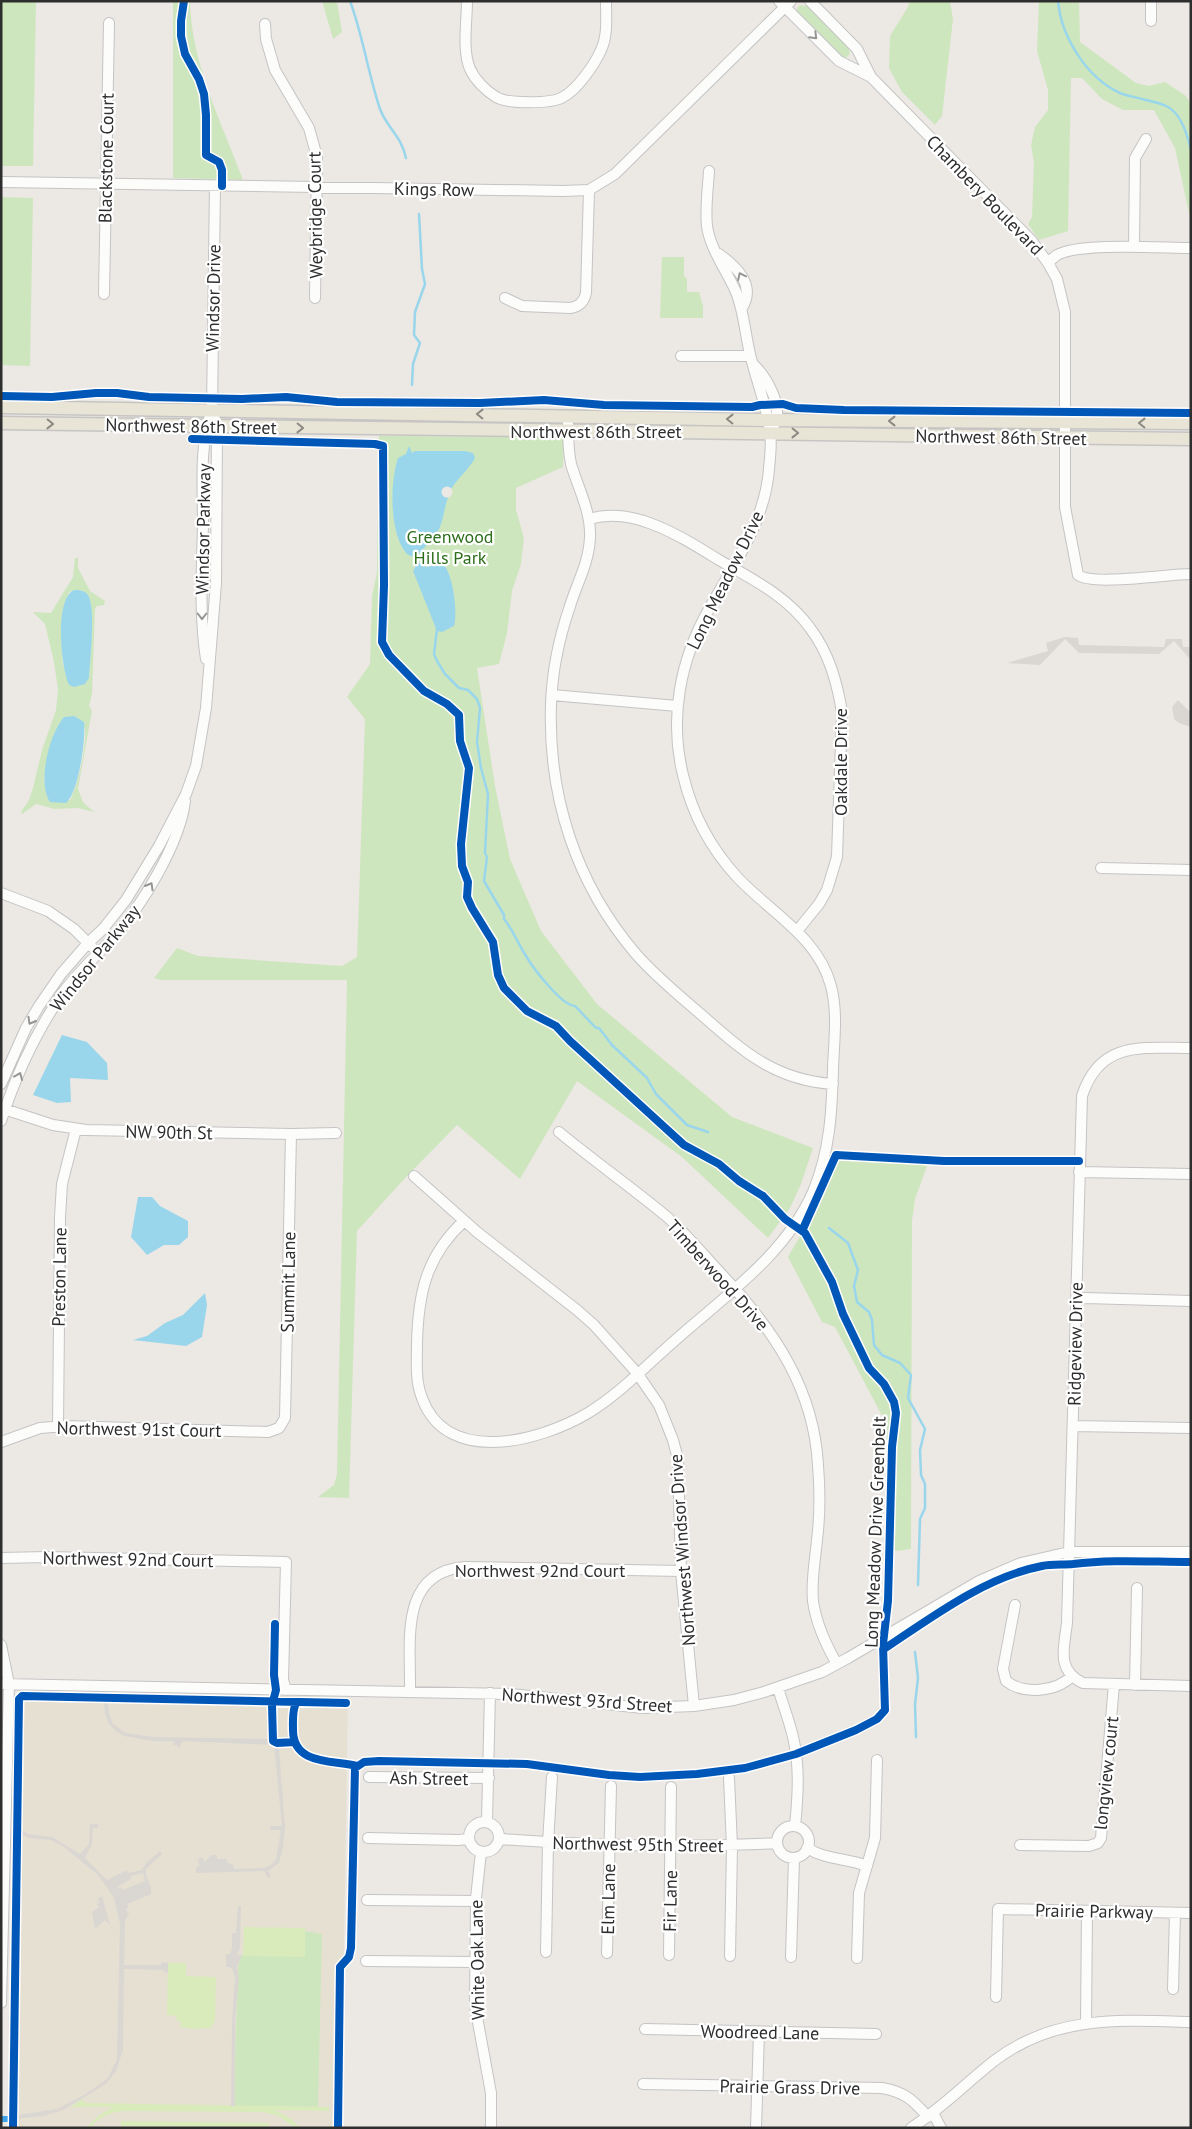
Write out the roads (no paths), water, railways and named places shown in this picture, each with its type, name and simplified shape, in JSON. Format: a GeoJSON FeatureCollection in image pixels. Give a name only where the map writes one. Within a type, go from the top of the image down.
{"type":"FeatureCollection","features":[{"type":"Feature","properties":{"kind":"main road","name":"Northwest 86th Street"},"geometry":{"type":"LineString","coordinates":[[1,406],[772,420],[1191,423]]}},
{"type":"Feature","properties":{"kind":"main road","name":"Northwest 86th Street"},"geometry":{"type":"LineString","coordinates":[[1,423],[568,432],[770,432],[1191,440]]}},
{"type":"Feature","properties":{"kind":"street"},"geometry":{"type":"LineString","coordinates":[[467,1],[468,62],[476,79],[496,98],[506,101],[538,101],[563,98],[590,69],[604,44],[606,1]]}},
{"type":"Feature","properties":{"kind":"street","name":"Chambery Boulevard"},"geometry":{"type":"LineString","coordinates":[[810,1],[857,49],[871,77],[1030,240],[1048,263],[1057,280],[1065,312],[1064,438],[1066,514],[1078,575],[1085,578],[1121,579],[1191,574]]}},
{"type":"Feature","properties":{"kind":"street"},"geometry":{"type":"LineString","coordinates":[[1151,1],[1151,21]]}},
{"type":"Feature","properties":{"kind":"street","name":"Chambery Boulevard"},"geometry":{"type":"LineString","coordinates":[[785,3],[839,61],[871,77]]}},
{"type":"Feature","properties":{"kind":"street","name":"Kings Row"},"geometry":{"type":"LineString","coordinates":[[1,182],[570,192],[589,190],[615,174],[785,3]]}},
{"type":"Feature","properties":{"kind":"street","name":"Blackstone Court"},"geometry":{"type":"LineString","coordinates":[[104,294],[109,23]]}},
{"type":"Feature","properties":{"kind":"street","name":"Weybridge Court"},"geometry":{"type":"LineString","coordinates":[[265,24],[270,55],[275,70],[282,85],[302,114],[314,143],[317,157],[315,298]]}},
{"type":"Feature","properties":{"kind":"street"},"geometry":{"type":"LineString","coordinates":[[1134,247],[1135,158],[1146,139]]}},
{"type":"Feature","properties":{"kind":"street"},"geometry":{"type":"LineString","coordinates":[[682,356],[752,361],[742,308],[747,295],[741,272],[717,253],[707,228],[709,171]]}},
{"type":"Feature","properties":{"kind":"street","name":"Windsor Drive"},"geometry":{"type":"LineString","coordinates":[[212,410],[215,186]]}},
{"type":"Feature","properties":{"kind":"street"},"geometry":{"type":"LineString","coordinates":[[506,298],[522,306],[570,308],[576,307],[584,300],[586,293],[589,190]]}},
{"type":"Feature","properties":{"kind":"street"},"geometry":{"type":"LineString","coordinates":[[1048,263],[1056,256],[1076,250],[1134,247],[1191,248]]}},
{"type":"Feature","properties":{"kind":"street","name":"Long Meadow Drive"},"geometry":{"type":"LineString","coordinates":[[464,1221],[456,1228],[434,1258],[422,1286],[418,1318],[418,1383],[425,1406],[441,1426],[463,1438],[488,1442],[531,1436],[571,1422],[606,1400],[762,1265],[790,1232],[812,1193],[826,1154],[832,1119],[835,1018],[830,984],[817,954],[796,931],[736,876],[714,847],[698,820],[687,792],[679,758],[677,706],[683,671],[697,631],[754,528],[762,509],[769,470],[773,396],[763,376],[752,361]]}},
{"type":"Feature","properties":{"kind":"street","name":"Windsor Parkway"},"geometry":{"type":"LineString","coordinates":[[1,1084],[26,1028],[39,1006],[61,974],[103,929],[126,900],[159,846],[186,794],[196,766],[202,737],[208,674],[202,632],[212,410]]}},
{"type":"Feature","properties":{"kind":"street"},"geometry":{"type":"LineString","coordinates":[[568,416],[569,450],[572,466],[589,519],[590,535],[588,554],[582,576],[570,605],[560,641],[552,696],[550,735],[552,763],[562,814],[581,867],[593,893],[622,936],[656,975],[751,1058],[786,1075],[804,1080],[833,1084]]}},
{"type":"Feature","properties":{"kind":"street","name":"Oakdale Drive"},"geometry":{"type":"LineString","coordinates":[[589,519],[612,515],[651,523],[679,536],[768,588],[798,613],[810,627],[824,651],[839,693],[842,729],[838,857],[827,890],[819,904],[796,931]]}},
{"type":"Feature","properties":{"kind":"street"},"geometry":{"type":"LineString","coordinates":[[552,696],[677,706]]}},
{"type":"Feature","properties":{"kind":"street","name":"Windsor Parkway"},"geometry":{"type":"LineString","coordinates":[[1,1121],[3,1108],[52,1009],[97,952],[113,938],[139,904],[154,879],[168,853],[181,819],[186,794]]}},
{"type":"Feature","properties":{"kind":"street"},"geometry":{"type":"LineString","coordinates":[[1101,868],[1191,870]]}},
{"type":"Feature","properties":{"kind":"street"},"geometry":{"type":"LineString","coordinates":[[1,893],[48,911],[68,924],[97,952]]}},
{"type":"Feature","properties":{"kind":"street","name":"Ridgeview Drive"},"geometry":{"type":"LineString","coordinates":[[1072,1676],[1064,1659],[1067,1623],[1081,1107],[1086,1085],[1091,1074],[1108,1058],[1130,1048],[1191,1048]]}},
{"type":"Feature","properties":{"kind":"street","name":"NW 90th St"},"geometry":{"type":"LineString","coordinates":[[3,1108],[53,1125],[76,1128],[291,1134],[336,1133]]}},
{"type":"Feature","properties":{"kind":"street","name":"Preston Lane"},"geometry":{"type":"LineString","coordinates":[[58,1427],[60,1209],[62,1184],[76,1128]]}},
{"type":"Feature","properties":{"kind":"street","name":"Timberwood Drive"},"geometry":{"type":"LineString","coordinates":[[559,1132],[667,1217],[735,1288],[785,1354],[805,1396],[811,1419],[818,1465],[819,1510],[812,1584],[813,1600],[821,1632],[837,1664]]}},
{"type":"Feature","properties":{"kind":"street","name":"Summit Lane"},"geometry":{"type":"LineString","coordinates":[[279,1428],[285,1418],[291,1134]]}},
{"type":"Feature","properties":{"kind":"street"},"geometry":{"type":"LineString","coordinates":[[1079,1172],[1191,1174]]}},
{"type":"Feature","properties":{"kind":"street","name":"Northwest Windsor Drive"},"geometry":{"type":"LineString","coordinates":[[414,1176],[511,1260],[594,1325],[637,1373],[659,1405],[673,1440],[678,1459],[681,1571],[694,1706]]}},
{"type":"Feature","properties":{"kind":"street"},"geometry":{"type":"LineString","coordinates":[[1076,1300],[1084,1298],[1191,1301]]}},
{"type":"Feature","properties":{"kind":"street"},"geometry":{"type":"LineString","coordinates":[[1073,1426],[1191,1428]]}},
{"type":"Feature","properties":{"kind":"street","name":"Northwest 91st Court"},"geometry":{"type":"LineString","coordinates":[[1,1442],[40,1428],[58,1427],[268,1432],[279,1428]]}},
{"type":"Feature","properties":{"kind":"street","name":"Northwest 93rd Street"},"geometry":{"type":"LineString","coordinates":[[5,1684],[490,1694],[550,1696],[610,1706],[643,1708],[694,1706],[734,1700],[778,1688],[837,1664],[979,1581],[1021,1563],[1069,1552],[1191,1552]]}},
{"type":"Feature","properties":{"kind":"street","name":"Northwest 92nd Court"},"geometry":{"type":"LineString","coordinates":[[1,1558],[46,1557],[286,1562],[283,1680],[286,1690]]}},
{"type":"Feature","properties":{"kind":"street","name":"Northwest 92nd Court"},"geometry":{"type":"LineString","coordinates":[[410,1692],[412,1619],[415,1602],[426,1583],[445,1571],[465,1567],[681,1571]]}},
{"type":"Feature","properties":{"kind":"street"},"geometry":{"type":"LineString","coordinates":[[1135,1685],[1137,1588]]}},
{"type":"Feature","properties":{"kind":"street"},"geometry":{"type":"LineString","coordinates":[[1016,1605],[1003,1669],[1006,1681],[1016,1686],[1041,1690],[1059,1686],[1072,1676],[1083,1683],[1191,1686]]}},
{"type":"Feature","properties":{"kind":"street"},"geometry":{"type":"LineString","coordinates":[[1,1645],[5,1684],[1,2003]]}},
{"type":"Feature","properties":{"kind":"street","name":"longview court"},"geometry":{"type":"LineString","coordinates":[[1020,1846],[1089,1846],[1098,1843],[1101,1838],[1114,1684]]}},
{"type":"Feature","properties":{"kind":"street"},"geometry":{"type":"LineString","coordinates":[[778,1688],[793,1738],[797,1761],[798,1781],[795,1826]]}},
{"type":"Feature","properties":{"kind":"street"},"geometry":{"type":"LineString","coordinates":[[487,1822],[490,1694]]}},
{"type":"Feature","properties":{"kind":"street"},"geometry":{"type":"LineString","coordinates":[[857,1958],[859,1893],[875,1838],[877,1760]]}},
{"type":"Feature","properties":{"kind":"street","name":"Ash Street"},"geometry":{"type":"LineString","coordinates":[[369,1777],[489,1778]]}},
{"type":"Feature","properties":{"kind":"street"},"geometry":{"type":"LineString","coordinates":[[546,1952],[548,1842],[552,1778]]}},
{"type":"Feature","properties":{"kind":"street"},"geometry":{"type":"LineString","coordinates":[[729,1778],[732,1846],[730,1956]]}},
{"type":"Feature","properties":{"kind":"street","name":"Elm Lane"},"geometry":{"type":"LineString","coordinates":[[607,1953],[611,1786]]}},
{"type":"Feature","properties":{"kind":"street","name":"Fir Lane"},"geometry":{"type":"LineString","coordinates":[[668,1955],[671,1847],[670,1788]]}},
{"type":"Feature","properties":{"kind":"street"},"geometry":{"type":"LineString","coordinates":[[487,1822],[497,1828],[500,1839],[493,1850],[481,1852],[473,1847],[469,1839],[470,1832],[474,1826],[487,1822]]}},
{"type":"Feature","properties":{"kind":"street"},"geometry":{"type":"LineString","coordinates":[[795,1826],[800,1827],[807,1834],[809,1844],[804,1853],[794,1858],[781,1852],[777,1843],[784,1828],[795,1826]]}},
{"type":"Feature","properties":{"kind":"street"},"geometry":{"type":"LineString","coordinates":[[368,1838],[469,1839]]}},
{"type":"Feature","properties":{"kind":"street","name":"Northwest 95th Street"},"geometry":{"type":"LineString","coordinates":[[500,1839],[610,1846],[671,1847],[777,1843]]}},
{"type":"Feature","properties":{"kind":"street"},"geometry":{"type":"LineString","coordinates":[[807,1848],[825,1857],[856,1862],[867,1866]]}},
{"type":"Feature","properties":{"kind":"street","name":"White Oak Lane"},"geometry":{"type":"LineString","coordinates":[[481,1852],[476,1901],[475,2006],[491,2093],[491,2128]]}},
{"type":"Feature","properties":{"kind":"street"},"geometry":{"type":"LineString","coordinates":[[791,1957],[794,1858]]}},
{"type":"Feature","properties":{"kind":"street"},"geometry":{"type":"LineString","coordinates":[[367,1900],[476,1901]]}},
{"type":"Feature","properties":{"kind":"street","name":"Prairie Parkway"},"geometry":{"type":"LineString","coordinates":[[996,1997],[998,1909],[1191,1913]]}},
{"type":"Feature","properties":{"kind":"street"},"geometry":{"type":"LineString","coordinates":[[1086,2023],[1087,1911]]}},
{"type":"Feature","properties":{"kind":"street"},"geometry":{"type":"LineString","coordinates":[[1173,1990],[1175,1913]]}},
{"type":"Feature","properties":{"kind":"street"},"geometry":{"type":"LineString","coordinates":[[366,1962],[475,1962]]}},
{"type":"Feature","properties":{"kind":"street"},"geometry":{"type":"LineString","coordinates":[[911,2128],[928,2119],[996,2060],[1030,2039],[1073,2025],[1114,2020],[1191,2022]]}},
{"type":"Feature","properties":{"kind":"street","name":"Woodreed Lane"},"geometry":{"type":"LineString","coordinates":[[645,2029],[876,2034]]}},
{"type":"Feature","properties":{"kind":"street"},"geometry":{"type":"LineString","coordinates":[[756,2128],[759,2032]]}},
{"type":"Feature","properties":{"kind":"street","name":"Prairie Grass Drive"},"geometry":{"type":"LineString","coordinates":[[643,2084],[890,2090],[908,2096],[928,2119],[941,2128]]}},
{"type":"Feature","properties":{"kind":"water"},"geometry":{"type":"Polygon","coordinates":[[[409,446],[412,453],[415,451],[465,451],[473,453],[475,458],[450,491],[438,531],[416,558],[406,553],[400,544],[396,533],[393,507],[395,468],[398,458],[406,454],[409,446]]]}},
{"type":"Feature","properties":{"kind":"water"},"geometry":{"type":"Polygon","coordinates":[[[418,562],[426,567],[443,564],[447,569],[454,594],[455,620],[454,626],[442,632],[437,631],[413,571],[418,562]]]}},
{"type":"Feature","properties":{"kind":"water"},"geometry":{"type":"Polygon","coordinates":[[[74,590],[83,591],[88,595],[92,611],[92,622],[89,678],[85,684],[74,687],[69,685],[66,676],[61,634],[64,606],[68,596],[74,590]]]}},
{"type":"Feature","properties":{"kind":"water"},"geometry":{"type":"Polygon","coordinates":[[[74,716],[84,722],[83,752],[75,788],[66,803],[50,802],[46,794],[46,759],[54,735],[64,717],[74,716]]]}},
{"type":"Feature","properties":{"kind":"water"},"geometry":{"type":"Polygon","coordinates":[[[62,1035],[87,1042],[107,1063],[108,1080],[70,1078],[71,1102],[57,1103],[33,1095],[62,1035]]]}},
{"type":"Feature","properties":{"kind":"water"},"geometry":{"type":"Polygon","coordinates":[[[138,1197],[152,1197],[160,1206],[188,1221],[188,1237],[179,1245],[164,1245],[147,1255],[131,1237],[138,1197]]]}},
{"type":"Feature","properties":{"kind":"water"},"geometry":{"type":"Polygon","coordinates":[[[205,1293],[207,1305],[202,1337],[186,1346],[133,1340],[147,1336],[165,1323],[183,1315],[205,1293]]]}},
{"type":"Feature","properties":{"kind":"waterway"},"geometry":{"type":"LineString","coordinates":[[350,1],[380,109],[401,143],[406,158]]}},
{"type":"Feature","properties":{"kind":"waterway"},"geometry":{"type":"LineString","coordinates":[[1058,1],[1060,15],[1070,42],[1087,67],[1108,86],[1120,93],[1159,103],[1173,110],[1183,126],[1191,150]]}},
{"type":"Feature","properties":{"kind":"waterway"},"geometry":{"type":"LineString","coordinates":[[412,385],[413,364],[420,343],[414,335],[415,312],[425,284],[422,269],[419,214]]}},
{"type":"Feature","properties":{"kind":"waterway"},"geometry":{"type":"LineString","coordinates":[[437,629],[434,654],[437,661],[445,674],[459,688],[468,690],[477,699],[480,708],[477,742],[488,794],[485,853],[487,857],[484,881],[504,915],[504,919],[530,962],[556,993],[563,1000],[575,1006],[596,1028],[599,1028],[612,1045],[647,1078],[656,1094],[687,1125],[708,1132]]}},
{"type":"Feature","properties":{"kind":"waterway"},"geometry":{"type":"LineString","coordinates":[[829,1228],[848,1243],[858,1270],[854,1286],[857,1302],[869,1312],[872,1320],[874,1345],[882,1355],[900,1363],[911,1375],[908,1398],[925,1429],[920,1450],[921,1475],[925,1484],[925,1508],[920,1519],[918,1585]]}},
{"type":"Feature","properties":{"kind":"waterway"},"geometry":{"type":"LineString","coordinates":[[915,1652],[918,1678],[915,1704],[916,1737]]}},
{"type":"Feature","properties":{"kind":"park label","name":"Greenwood Hills Park"},"geometry":{"type":"Point","coordinates":[450,546]}}]}
